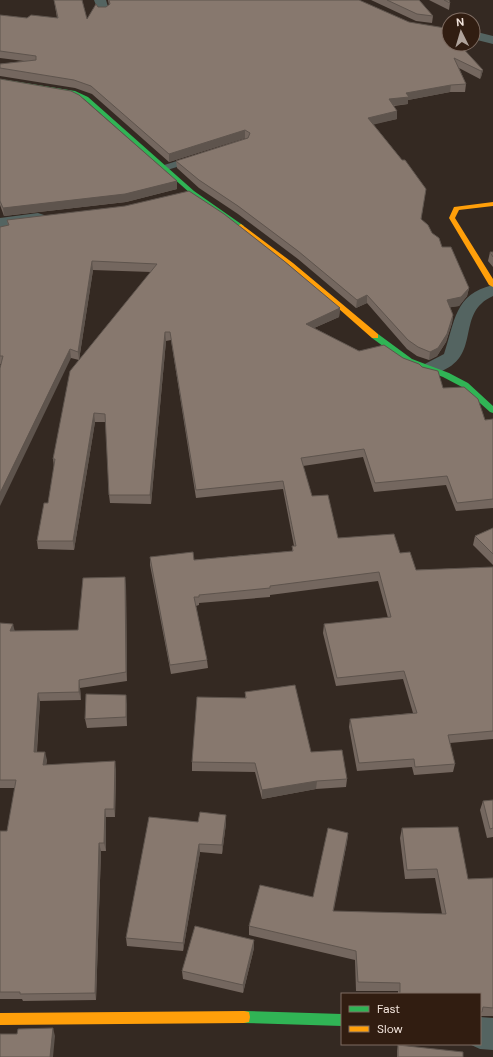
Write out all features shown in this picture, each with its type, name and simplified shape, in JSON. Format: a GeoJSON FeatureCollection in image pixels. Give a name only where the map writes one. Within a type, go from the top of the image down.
{"type":"FeatureCollection","features":[{"type":"Feature","properties":{"kind":"street"},"geometry":{"type":"LineString","coordinates":[[481,37],[493,40]]}},
{"type":"Feature","properties":{"kind":"street"},"geometry":{"type":"LineString","coordinates":[[0,81],[75,93],[86,98],[164,168],[185,194],[231,218],[291,264],[387,346],[409,361],[465,385],[493,410]]}},
{"type":"Feature","properties":{"kind":"street"},"geometry":{"type":"LineString","coordinates":[[493,204],[456,208],[452,218],[493,285]]}},
{"type":"Feature","properties":{"kind":"street"},"geometry":{"type":"LineString","coordinates":[[0,223],[52,216]]}},
{"type":"Feature","properties":{"kind":"street"},"geometry":{"type":"LineString","coordinates":[[428,370],[442,363],[453,355],[463,319],[471,303],[479,295],[493,290]]}},
{"type":"Feature","properties":{"kind":"street"},"geometry":{"type":"LineString","coordinates":[[0,1019],[230,1016],[341,1020]]}},
{"type":"Feature","properties":{"kind":"street"},"geometry":{"type":"LineString","coordinates":[[481,1033],[493,1034]]}},
{"type":"Feature","properties":{"kind":"lane"},"geometry":{"type":"LineString","coordinates":[[164,168],[201,156]]}},
{"type":"Feature","properties":{"kind":"building"},"geometry":{"type":"Polygon","coordinates":[[[54,0],[82,0],[87,19],[96,4],[98,7],[106,7],[110,4],[109,0],[359,0],[409,22],[441,27],[441,52],[466,52],[483,70],[481,71],[454,58],[466,84],[451,85],[406,93],[409,97],[389,99],[397,111],[368,118],[402,160],[405,160],[426,189],[421,219],[428,225],[432,233],[439,238],[442,247],[451,247],[469,288],[461,297],[447,300],[453,315],[447,334],[438,348],[430,352],[418,347],[408,340],[367,295],[357,300],[298,251],[238,206],[199,180],[176,161],[248,138],[250,133],[245,130],[169,154],[91,86],[74,80],[0,68],[0,64],[36,60],[36,56],[0,51],[0,15],[27,18],[31,15],[58,18],[54,0]]]}},
{"type":"Feature","properties":{"kind":"building"},"geometry":{"type":"Polygon","coordinates":[[[387,0],[419,0],[433,16],[417,14],[387,0]]]}},
{"type":"Feature","properties":{"kind":"building"},"geometry":{"type":"Polygon","coordinates":[[[0,79],[71,91],[79,95],[177,181],[125,194],[3,208],[0,201],[0,79]]]}},
{"type":"Feature","properties":{"kind":"building"},"geometry":{"type":"Polygon","coordinates":[[[189,191],[224,214],[284,261],[340,308],[306,324],[359,351],[384,345],[403,358],[419,364],[422,367],[438,371],[443,388],[464,387],[478,399],[485,420],[493,419],[493,499],[457,503],[447,476],[375,483],[364,449],[301,458],[312,496],[328,495],[338,538],[394,534],[400,553],[410,552],[416,570],[493,567],[493,731],[448,735],[455,764],[415,767],[414,759],[359,763],[350,719],[417,713],[404,671],[337,678],[324,624],[391,617],[379,572],[270,586],[270,588],[199,595],[199,597],[194,597],[207,660],[170,665],[150,557],[193,552],[194,560],[293,551],[292,546],[296,546],[283,481],[196,490],[170,332],[165,332],[150,495],[109,495],[105,414],[94,413],[73,541],[37,541],[44,503],[48,503],[55,459],[53,459],[70,371],[157,264],[92,261],[78,352],[70,349],[0,493],[0,368],[3,356],[0,356],[0,227],[9,225],[7,220],[125,206],[189,191]]]}},
{"type":"Feature","properties":{"kind":"building"},"geometry":{"type":"Polygon","coordinates":[[[493,528],[493,554],[475,536],[493,528]]]}},
{"type":"Feature","properties":{"kind":"building"},"geometry":{"type":"Polygon","coordinates":[[[125,577],[126,672],[79,680],[79,692],[38,693],[34,752],[45,752],[43,765],[115,761],[114,809],[105,809],[104,843],[99,843],[95,993],[20,994],[20,992],[0,992],[0,831],[7,831],[16,780],[0,780],[0,623],[13,624],[10,631],[78,630],[83,578],[125,577]]]}},
{"type":"Feature","properties":{"kind":"building"},"geometry":{"type":"Polygon","coordinates":[[[295,685],[311,752],[342,750],[347,779],[317,781],[262,790],[255,763],[192,762],[197,697],[246,698],[245,692],[295,685]]]}},
{"type":"Feature","properties":{"kind":"building"},"geometry":{"type":"Polygon","coordinates":[[[86,694],[126,695],[126,717],[85,719],[86,694]]]}},
{"type":"Feature","properties":{"kind":"building"},"geometry":{"type":"Polygon","coordinates":[[[493,800],[493,828],[490,829],[483,801],[493,800]]]}},
{"type":"Feature","properties":{"kind":"building"},"geometry":{"type":"Polygon","coordinates":[[[200,812],[226,815],[222,845],[199,844],[183,943],[126,938],[149,817],[198,822],[200,812]]]}},
{"type":"Feature","properties":{"kind":"building"},"geometry":{"type":"Polygon","coordinates":[[[458,827],[468,879],[493,878],[493,1008],[483,1007],[481,1012],[481,993],[400,993],[400,983],[358,982],[356,951],[249,926],[260,885],[313,897],[328,828],[348,833],[333,911],[446,914],[437,869],[407,870],[402,828],[458,827]]]}},
{"type":"Feature","properties":{"kind":"building"},"geometry":{"type":"Polygon","coordinates":[[[195,926],[254,940],[243,985],[182,971],[195,926]]]}},
{"type":"Feature","properties":{"kind":"building"},"geometry":{"type":"Polygon","coordinates":[[[53,1028],[50,1057],[0,1057],[0,1034],[17,1034],[18,1029],[53,1028]]]}},
{"type":"Feature","properties":{"kind":"building"},"geometry":{"type":"Polygon","coordinates":[[[398,1045],[463,1052],[463,1057],[398,1057],[398,1045]]]}},
{"type":"Feature","properties":{"kind":"traffic: fast"},"geometry":{"type":"LineString","coordinates":[[0,81],[75,93],[86,98],[192,192],[241,226]]}},
{"type":"Feature","properties":{"kind":"traffic: fast"},"geometry":{"type":"LineString","coordinates":[[375,336],[409,361],[446,375],[465,385],[493,410]]}},
{"type":"Feature","properties":{"kind":"traffic: fast"},"geometry":{"type":"LineString","coordinates":[[244,1017],[341,1020]]}},
{"type":"Feature","properties":{"kind":"traffic: slow"},"geometry":{"type":"LineString","coordinates":[[493,204],[456,208],[452,218],[493,285]]}},
{"type":"Feature","properties":{"kind":"traffic: slow"},"geometry":{"type":"LineString","coordinates":[[241,226],[291,264],[375,336]]}},
{"type":"Feature","properties":{"kind":"traffic: slow"},"geometry":{"type":"LineString","coordinates":[[0,1019],[244,1017]]}}]}
